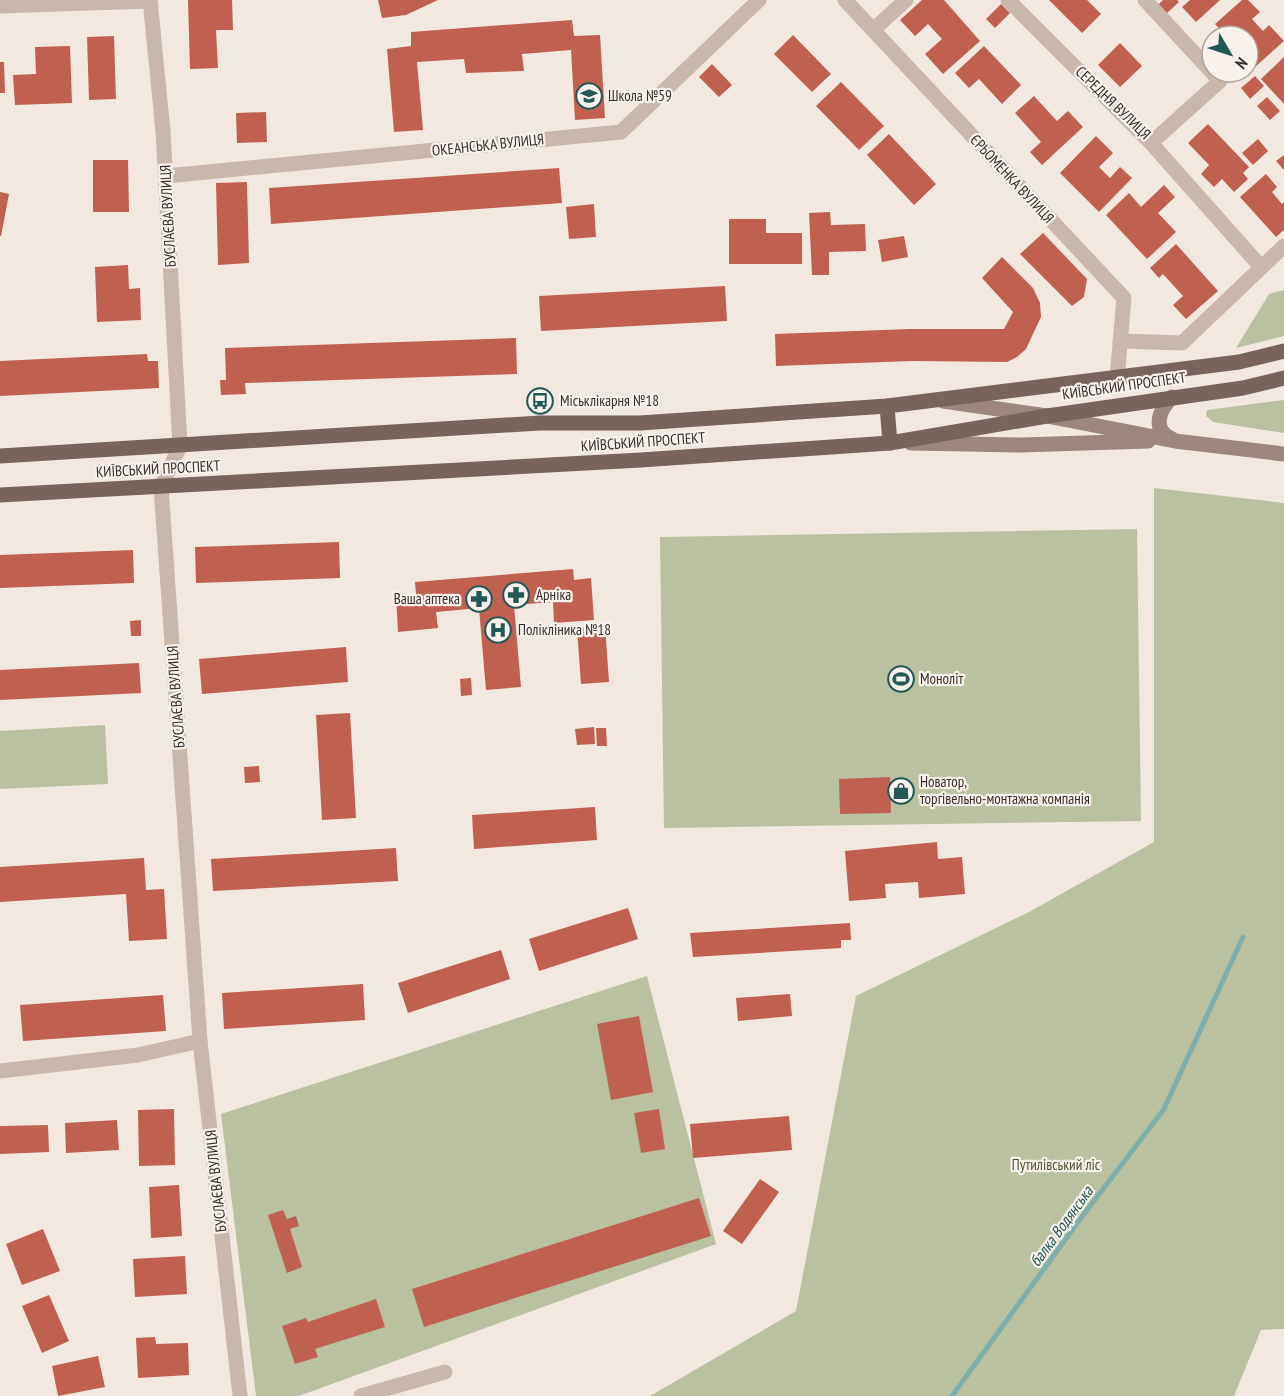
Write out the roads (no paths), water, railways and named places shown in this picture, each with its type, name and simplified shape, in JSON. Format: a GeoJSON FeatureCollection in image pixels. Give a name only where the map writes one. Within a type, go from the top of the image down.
{"type":"FeatureCollection","features":[{"type":"Feature","properties":{"kind":"main road","name":"КИЇВСЬКИЙ ПРОСПЕКТ"},"geometry":{"type":"LineString","coordinates":[[0,456],[540,423],[640,423],[887,406],[1117,379],[1239,362],[1284,351]]}},
{"type":"Feature","properties":{"kind":"main road","name":"КИЇВСЬКИЙ ПРОСПЕКТ"},"geometry":{"type":"LineString","coordinates":[[0,495],[641,460],[890,443],[1047,416],[1243,388],[1284,378]]}},
{"type":"Feature","properties":{"kind":"main road"},"geometry":{"type":"LineString","coordinates":[[887,406],[890,443]]}},
{"type":"Feature","properties":{"kind":"street","name":"БУСЛАЄВА ВУЛИЦЯ"},"geometry":{"type":"LineString","coordinates":[[150,0],[166,176],[180,446],[161,487],[200,1041],[240,1396]]}},
{"type":"Feature","properties":{"kind":"street"},"geometry":{"type":"LineString","coordinates":[[0,6],[150,0]]}},
{"type":"Feature","properties":{"kind":"street","name":"ОКЕАНСЬКА ВУЛИЦЯ"},"geometry":{"type":"LineString","coordinates":[[166,176],[621,132],[759,0]]}},
{"type":"Feature","properties":{"kind":"street","name":"ЄРЬОМЕНКА ВУЛИЦЯ"},"geometry":{"type":"LineString","coordinates":[[845,0],[1124,298],[1117,379]]}},
{"type":"Feature","properties":{"kind":"street"},"geometry":{"type":"LineString","coordinates":[[873,30],[906,0]]}},
{"type":"Feature","properties":{"kind":"street","name":"СЕРЕДНЯ ВУЛИЦЯ"},"geometry":{"type":"LineString","coordinates":[[1008,0],[1151,143],[1220,81],[1145,0]]}},
{"type":"Feature","properties":{"kind":"street"},"geometry":{"type":"LineString","coordinates":[[1151,143],[1262,267]]}},
{"type":"Feature","properties":{"kind":"street"},"geometry":{"type":"LineString","coordinates":[[1120,341],[1182,343],[1284,246]]}},
{"type":"Feature","properties":{"kind":"street"},"geometry":{"type":"LineString","coordinates":[[1172,397],[1162,409],[1159,422],[1163,434],[1175,441]]}},
{"type":"Feature","properties":{"kind":"street"},"geometry":{"type":"LineString","coordinates":[[940,401],[1047,416],[1175,441],[1284,454]]}},
{"type":"Feature","properties":{"kind":"street"},"geometry":{"type":"LineString","coordinates":[[890,443],[1022,445],[1175,441]]}},
{"type":"Feature","properties":{"kind":"street"},"geometry":{"type":"LineString","coordinates":[[0,1071],[138,1055],[200,1041]]}},
{"type":"Feature","properties":{"kind":"street"},"geometry":{"type":"LineString","coordinates":[[361,1396],[445,1372]]}},
{"type":"Feature","properties":{"kind":"waterway","name":"балка Водянська"},"geometry":{"type":"LineString","coordinates":[[952,1396],[1078,1222],[1164,1109],[1243,937]]}},
{"type":"Feature","properties":{"kind":"place","name":"Школа №59"},"geometry":{"type":"Point","coordinates":[589,96]}},
{"type":"Feature","properties":{"kind":"place","name":"Міськлікарня №18"},"geometry":{"type":"Point","coordinates":[540,401]}},
{"type":"Feature","properties":{"kind":"place","name":"Арніка"},"geometry":{"type":"Point","coordinates":[516,595]}},
{"type":"Feature","properties":{"kind":"place","name":"Ваша аптека"},"geometry":{"type":"Point","coordinates":[479,599]}},
{"type":"Feature","properties":{"kind":"place","name":"Полікліника №18"},"geometry":{"type":"Point","coordinates":[498,630]}},
{"type":"Feature","properties":{"kind":"place","name":"Моноліт"},"geometry":{"type":"Point","coordinates":[901,679]}},
{"type":"Feature","properties":{"kind":"place","name":"Новатор, торгівельно-монтажна компанія"},"geometry":{"type":"Point","coordinates":[901,791]}},
{"type":"Feature","properties":{"kind":"park label","name":"Путилівський ліс"},"geometry":{"type":"Point","coordinates":[1056,1165]}}]}
